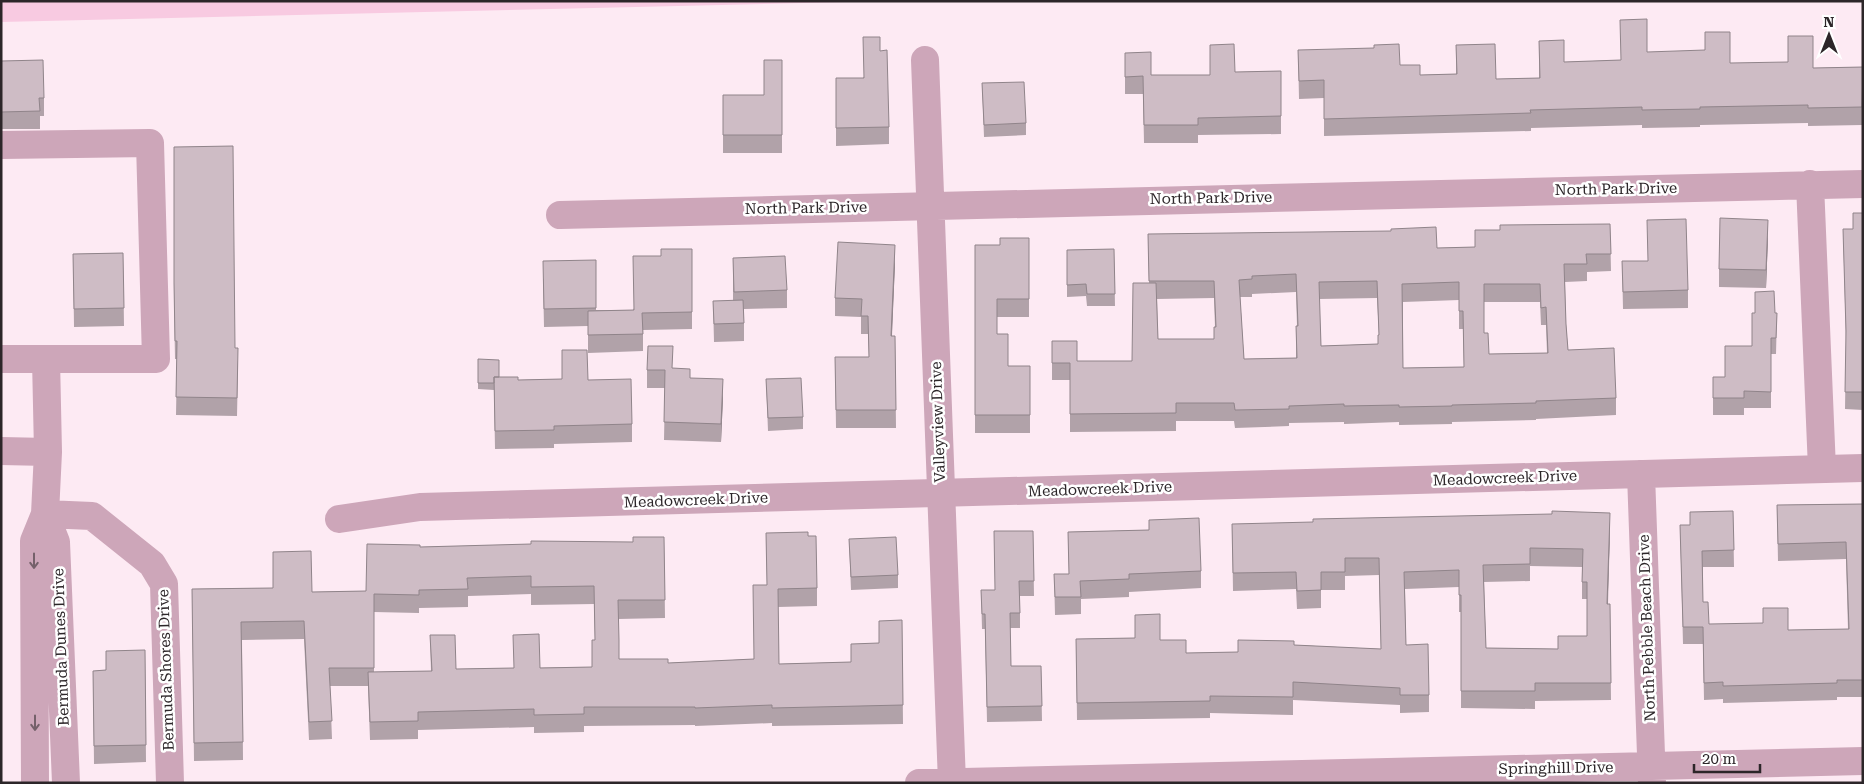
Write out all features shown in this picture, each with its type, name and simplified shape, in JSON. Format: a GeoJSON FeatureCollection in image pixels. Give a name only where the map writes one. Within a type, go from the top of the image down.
{"type":"FeatureCollection","features":[{"type":"Feature","properties":{"kind":"street","name":"Valleyview Drive"},"geometry":{"type":"LineString","coordinates":[[925,60],[952,782]]}},
{"type":"Feature","properties":{"kind":"street"},"geometry":{"type":"LineString","coordinates":[[1,146],[150,143],[156,359],[1,359]]}},
{"type":"Feature","properties":{"kind":"street"},"geometry":{"type":"LineString","coordinates":[[1810,184],[1822,469]]}},
{"type":"Feature","properties":{"kind":"street","name":"North Park Drive"},"geometry":{"type":"LineString","coordinates":[[560,215],[1863,184]]}},
{"type":"Feature","properties":{"kind":"street","name":"Bermuda Dunes Drive"},"geometry":{"type":"LineString","coordinates":[[35,783],[34,541],[45,514],[48,452],[46,359]]}},
{"type":"Feature","properties":{"kind":"street"},"geometry":{"type":"LineString","coordinates":[[1,451],[48,452]]}},
{"type":"Feature","properties":{"kind":"street","name":"Meadowcreek Drive"},"geometry":{"type":"LineString","coordinates":[[339,519],[420,507],[1863,468]]}},
{"type":"Feature","properties":{"kind":"street","name":"North Pebble Beach Drive"},"geometry":{"type":"LineString","coordinates":[[1641,474],[1652,774]]}},
{"type":"Feature","properties":{"kind":"street","name":"Bermuda Dunes Drive"},"geometry":{"type":"LineString","coordinates":[[45,514],[56,542],[66,783]]}},
{"type":"Feature","properties":{"kind":"street","name":"Bermuda Shores Drive"},"geometry":{"type":"LineString","coordinates":[[45,514],[92,516],[152,564],[164,584],[170,783]]}},
{"type":"Feature","properties":{"kind":"street","name":"Springhill Drive"},"geometry":{"type":"LineString","coordinates":[[919,783],[1652,774],[1863,760]]}},
{"type":"Feature","properties":{"kind":"shaded area"},"geometry":{"type":"Polygon","coordinates":[[[1,1],[886,1],[1,22],[1,1]]]}},
{"type":"Feature","properties":{"kind":"building"},"geometry":{"type":"Polygon","coordinates":[[[1647,19],[1647,52],[1705,50],[1705,32],[1730,32],[1730,63],[1788,62],[1788,36],[1813,36],[1813,68],[1863,67],[1862,107],[1808,108],[1808,105],[1642,110],[1642,107],[1530,110],[1531,113],[1324,119],[1324,80],[1299,81],[1298,50],[1374,48],[1374,45],[1399,44],[1400,65],[1420,65],[1420,75],[1457,74],[1456,45],[1495,44],[1496,79],[1540,78],[1539,41],[1564,40],[1564,62],[1621,60],[1620,20],[1647,19]]]}},
{"type":"Feature","properties":{"kind":"building"},"geometry":{"type":"Polygon","coordinates":[[[863,37],[880,37],[880,51],[887,50],[889,127],[836,128],[836,78],[864,78],[863,37]]]}},
{"type":"Feature","properties":{"kind":"building"},"geometry":{"type":"Polygon","coordinates":[[[1234,44],[1235,72],[1281,71],[1281,116],[1198,118],[1198,125],[1144,125],[1143,76],[1125,77],[1125,53],[1151,52],[1151,75],[1210,75],[1210,45],[1234,44]]]}},
{"type":"Feature","properties":{"kind":"building"},"geometry":{"type":"Polygon","coordinates":[[[43,60],[44,98],[39,98],[40,111],[1,112],[1,61],[43,60]]]}},
{"type":"Feature","properties":{"kind":"building"},"geometry":{"type":"Polygon","coordinates":[[[764,60],[782,60],[782,135],[723,135],[723,95],[764,95],[764,60]]]}},
{"type":"Feature","properties":{"kind":"building"},"geometry":{"type":"Polygon","coordinates":[[[1024,82],[1026,123],[984,125],[982,83],[1024,82]]]}},
{"type":"Feature","properties":{"kind":"building"},"geometry":{"type":"Polygon","coordinates":[[[233,146],[235,348],[238,348],[237,398],[176,397],[174,147],[233,146]]]}},
{"type":"Feature","properties":{"kind":"building"},"geometry":{"type":"Polygon","coordinates":[[[1853,213],[1863,213],[1863,392],[1845,392],[1846,331],[1843,229],[1853,229],[1853,213]]]}},
{"type":"Feature","properties":{"kind":"building"},"geometry":{"type":"Polygon","coordinates":[[[1720,218],[1768,220],[1766,270],[1719,269],[1720,218]]]}},
{"type":"Feature","properties":{"kind":"building"},"geometry":{"type":"Polygon","coordinates":[[[1686,219],[1688,290],[1623,292],[1622,261],[1648,261],[1647,220],[1686,219]]]}},
{"type":"Feature","properties":{"kind":"building"},"geometry":{"type":"Polygon","coordinates":[[[1610,224],[1611,254],[1586,254],[1587,264],[1564,264],[1566,324],[1568,350],[1614,348],[1616,398],[1452,406],[1344,406],[1344,404],[1289,406],[1289,409],[1235,410],[1234,403],[1176,403],[1176,413],[1070,414],[1070,363],[1052,363],[1052,341],[1077,341],[1077,361],[1132,361],[1133,283],[1156,283],[1158,339],[1214,339],[1214,327],[1216,327],[1214,281],[1149,281],[1148,234],[1391,231],[1391,229],[1436,227],[1437,248],[1475,247],[1475,230],[1500,230],[1500,225],[1610,224]],[[1296,274],[1252,276],[1252,279],[1239,280],[1244,359],[1297,358],[1296,274]],[[1377,281],[1319,282],[1321,346],[1378,344],[1377,281]],[[1459,282],[1402,284],[1403,368],[1464,367],[1463,311],[1459,311],[1459,282]],[[1484,284],[1484,333],[1488,333],[1489,354],[1548,353],[1546,307],[1541,308],[1540,284],[1484,284]]]}},
{"type":"Feature","properties":{"kind":"building"},"geometry":{"type":"Polygon","coordinates":[[[1000,238],[1029,238],[1029,299],[997,299],[997,334],[1008,334],[1008,366],[1030,366],[1030,415],[975,415],[975,245],[1000,245],[1000,238]]]}},
{"type":"Feature","properties":{"kind":"building"},"geometry":{"type":"Polygon","coordinates":[[[838,242],[895,245],[891,336],[895,336],[896,410],[836,410],[835,357],[869,357],[868,316],[861,316],[862,299],[835,298],[838,242]]]}},
{"type":"Feature","properties":{"kind":"building"},"geometry":{"type":"Polygon","coordinates":[[[661,249],[692,249],[692,312],[642,313],[643,334],[588,335],[588,311],[634,310],[633,256],[661,256],[661,249]]]}},
{"type":"Feature","properties":{"kind":"building"},"geometry":{"type":"Polygon","coordinates":[[[1114,249],[1115,294],[1087,294],[1086,284],[1067,285],[1067,250],[1114,249]]]}},
{"type":"Feature","properties":{"kind":"building"},"geometry":{"type":"Polygon","coordinates":[[[123,253],[124,308],[74,309],[73,254],[123,253]]]}},
{"type":"Feature","properties":{"kind":"building"},"geometry":{"type":"Polygon","coordinates":[[[785,256],[787,290],[734,292],[733,258],[785,256]]]}},
{"type":"Feature","properties":{"kind":"building"},"geometry":{"type":"Polygon","coordinates":[[[596,260],[596,308],[544,309],[543,261],[596,260]]]}},
{"type":"Feature","properties":{"kind":"building"},"geometry":{"type":"Polygon","coordinates":[[[1774,291],[1775,313],[1777,313],[1776,338],[1771,338],[1771,392],[1744,391],[1744,398],[1713,398],[1713,377],[1725,377],[1725,346],[1752,346],[1752,313],[1755,313],[1755,292],[1774,291]]]}},
{"type":"Feature","properties":{"kind":"building"},"geometry":{"type":"Polygon","coordinates":[[[743,300],[744,323],[714,324],[713,301],[743,300]]]}},
{"type":"Feature","properties":{"kind":"building"},"geometry":{"type":"Polygon","coordinates":[[[648,346],[673,346],[672,368],[690,369],[690,378],[723,379],[721,424],[664,422],[665,370],[647,370],[648,346]]]}},
{"type":"Feature","properties":{"kind":"building"},"geometry":{"type":"Polygon","coordinates":[[[562,350],[587,350],[588,380],[631,379],[632,424],[554,426],[554,430],[495,431],[494,377],[518,377],[518,380],[562,379],[562,350]]]}},
{"type":"Feature","properties":{"kind":"building"},"geometry":{"type":"Polygon","coordinates":[[[478,359],[499,360],[499,377],[494,377],[494,383],[478,383],[478,359]]]}},
{"type":"Feature","properties":{"kind":"building"},"geometry":{"type":"Polygon","coordinates":[[[801,378],[803,417],[768,418],[766,379],[801,378]]]}},
{"type":"Feature","properties":{"kind":"building"},"geometry":{"type":"Polygon","coordinates":[[[1863,504],[1863,680],[1837,680],[1837,683],[1723,686],[1723,682],[1704,683],[1703,627],[1683,627],[1680,525],[1690,525],[1690,512],[1733,511],[1734,550],[1702,551],[1703,602],[1708,602],[1709,624],[1763,623],[1763,608],[1788,608],[1788,630],[1849,629],[1846,542],[1778,544],[1777,505],[1863,504]]]}},
{"type":"Feature","properties":{"kind":"building"},"geometry":{"type":"Polygon","coordinates":[[[1552,511],[1610,513],[1607,604],[1610,604],[1611,683],[1535,683],[1535,691],[1461,691],[1461,595],[1459,595],[1459,570],[1404,572],[1406,645],[1428,644],[1429,695],[1400,695],[1400,688],[1293,682],[1293,697],[1210,696],[1210,701],[1077,703],[1076,639],[1135,638],[1135,615],[1160,614],[1160,640],[1186,640],[1186,653],[1238,652],[1238,640],[1294,641],[1294,645],[1381,649],[1379,558],[1345,558],[1345,572],[1321,572],[1321,590],[1297,591],[1296,572],[1233,573],[1232,524],[1313,522],[1313,519],[1552,514],[1552,511]],[[1530,548],[1530,564],[1483,565],[1486,648],[1558,649],[1558,636],[1587,636],[1587,582],[1582,582],[1583,549],[1530,548]]]}},
{"type":"Feature","properties":{"kind":"building"},"geometry":{"type":"Polygon","coordinates":[[[1199,518],[1201,571],[1129,574],[1129,579],[1080,581],[1081,597],[1055,597],[1054,574],[1069,574],[1068,532],[1149,530],[1149,520],[1199,518]]]}},
{"type":"Feature","properties":{"kind":"building"},"geometry":{"type":"Polygon","coordinates":[[[994,531],[1033,531],[1034,581],[1019,581],[1020,613],[1010,613],[1011,666],[1041,666],[1042,706],[987,707],[985,614],[982,614],[981,590],[995,590],[994,531]]]}},
{"type":"Feature","properties":{"kind":"building"},"geometry":{"type":"Polygon","coordinates":[[[808,532],[808,536],[816,536],[817,588],[778,589],[779,664],[851,662],[851,644],[879,643],[879,621],[902,620],[903,705],[772,708],[772,705],[695,708],[584,707],[584,714],[534,715],[534,709],[418,712],[418,721],[370,722],[368,672],[432,671],[430,635],[455,635],[456,669],[514,668],[513,635],[539,634],[540,668],[592,667],[592,640],[595,640],[594,586],[531,587],[531,576],[467,578],[468,589],[419,590],[419,595],[374,594],[374,668],[329,668],[332,721],[309,722],[304,621],[241,622],[243,742],[194,743],[192,589],[273,588],[273,552],[311,551],[312,592],[366,591],[367,544],[420,545],[420,547],[531,544],[531,541],[633,542],[633,537],[664,537],[665,600],[618,600],[619,659],[668,659],[668,663],[754,659],[753,585],[767,585],[766,533],[808,532]]]}},
{"type":"Feature","properties":{"kind":"building"},"geometry":{"type":"Polygon","coordinates":[[[896,537],[898,575],[851,577],[849,539],[896,537]]]}},
{"type":"Feature","properties":{"kind":"building"},"geometry":{"type":"Polygon","coordinates":[[[145,650],[146,745],[94,746],[93,671],[106,670],[106,651],[145,650]]]}}]}
